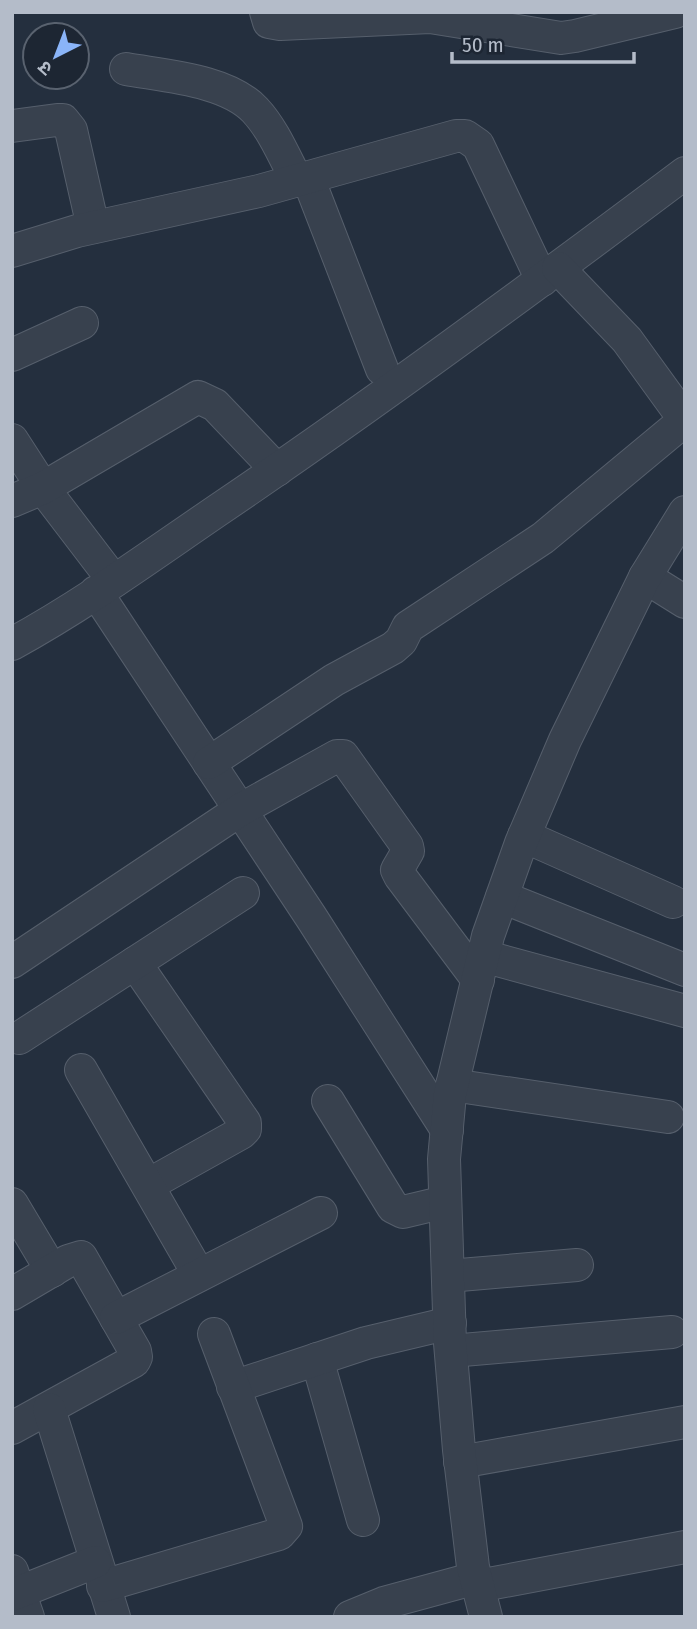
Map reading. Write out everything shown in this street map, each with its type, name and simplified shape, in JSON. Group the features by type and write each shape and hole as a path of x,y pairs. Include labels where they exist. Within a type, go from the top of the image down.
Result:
{"street":[{"path":"266,12 269,22 280,24 430,15 548,37 571,24 675,12"},
{"path":"126,69 205,83 241,99 254,109 303,179 382,369"},
{"path":"12,126 57,120 68,124 93,227"},
{"path":"12,251 55,236 221,201 456,136 465,136 478,145 550,274 627,340 685,421 543,538 408,627 401,641 393,648 324,687 209,763"},
{"path":"12,644 54,621 105,587 416,373 685,173"},
{"path":"12,355 82,324"},
{"path":"12,502 43,488 198,397 215,405 277,470"},
{"path":"12,440 105,587 209,763 447,1130"},
{"path":"486,1617 477,1582 460,1462 450,1337 444,1159 452,1085 481,968 524,836 565,740 645,577 685,512"},
{"path":"645,577 685,602"},
{"path":"12,962 240,810 337,756 343,756 407,846 408,851 397,870 400,876 481,968 685,1011"},
{"path":"524,836 673,902"},
{"path":"19,1038 243,893"},
{"path":"502,897 685,970"},
{"path":"135,963 245,1123 245,1129 241,1133 148,1185"},
{"path":"82,1070 200,1275"},
{"path":"452,1085 668,1117"},
{"path":"328,1101 393,1207 403,1212 445,1202"},
{"path":"12,1205 52,1271"},
{"path":"116,1318 321,1213"},
{"path":"12,1294 77,1256 81,1257 136,1357 134,1362 12,1428"},
{"path":"448,1276 577,1265"},
{"path":"233,1387 366,1343 450,1337 673,1332"},
{"path":"18,1594 283,1531 286,1526 214,1334"},
{"path":"317,1359 363,1520"},
{"path":"49,1409 114,1617"},
{"path":"460,1462 685,1422"},
{"path":"350,1617 384,1603 477,1582 685,1547"}]}
